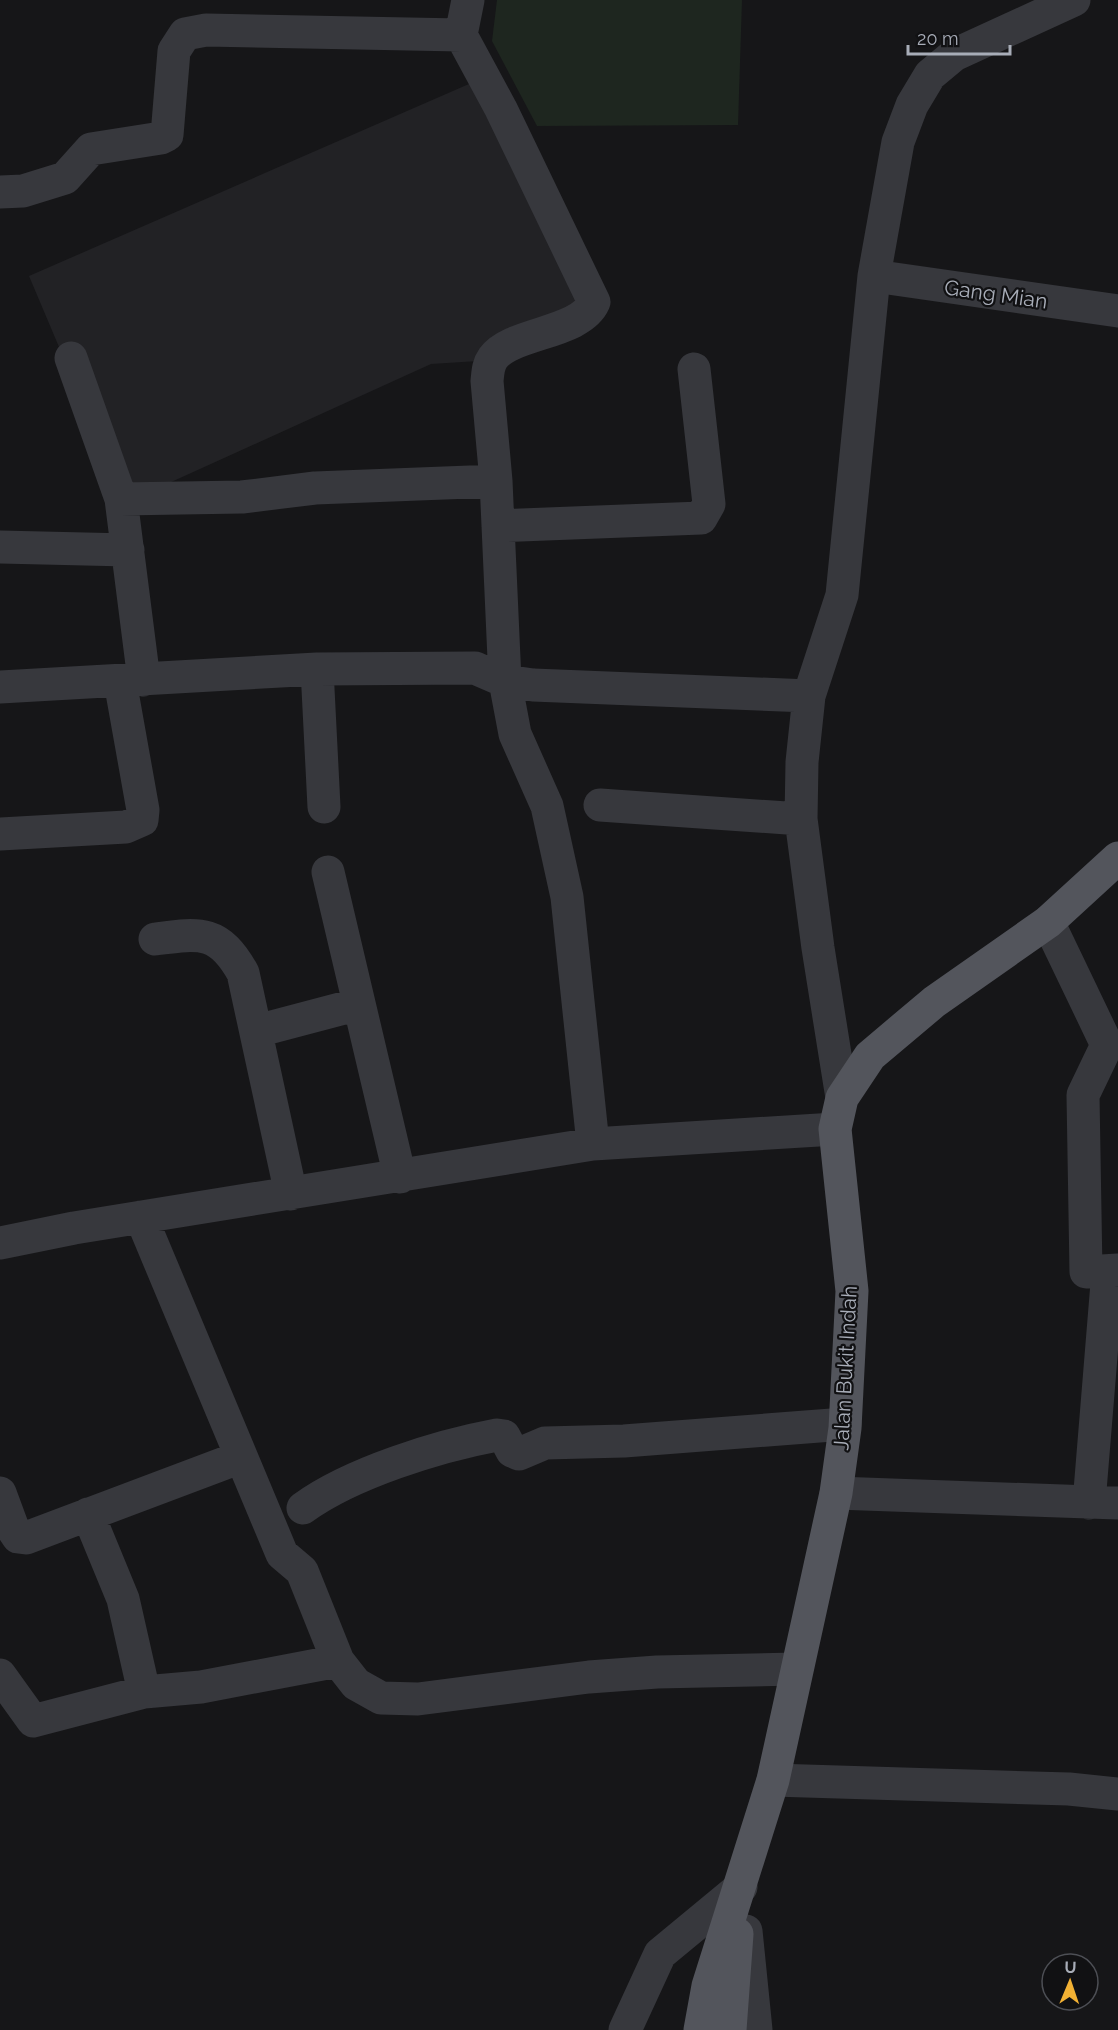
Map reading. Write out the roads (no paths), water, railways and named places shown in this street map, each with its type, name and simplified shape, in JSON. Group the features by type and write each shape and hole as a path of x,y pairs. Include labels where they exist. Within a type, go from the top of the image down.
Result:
{"main road":[{"path":"839,1113 870,1056 934,1002 1048,922 1118,858"},
{"name":"Jalan Bukit Indah","path":"700,2030 708,1986 773,1780 836,1493 845,1424 852,1291 839,1113"},
{"name":"Jalan Bukit Indah","path":"730,2030 741,1887"}],"street":[{"path":"468,0 461,35 501,109 594,302 585,316 500,350 489,365 487,381 496,481 505,681 516,734 547,806 567,897 593,1144"},
{"path":"0,1243 141,1217 400,1177 593,1144 839,1113 801,819 802,762 808,696 842,595 874,276 898,142 912,105 930,75 954,56 1074,0"},
{"path":"0,192 23,191 65,178 91,149 161,138 167,135 174,51 185,34 206,30 461,35"},
{"name":"Gang Mian","path":"874,276 1118,311"},
{"path":"0,834 126,827 142,820 132,680 128,550 121,499 71,358"},
{"path":"498,526 701,518 709,504 694,369"},
{"path":"121,499 242,497 315,488 496,481"},
{"path":"0,546 128,550"},
{"path":"0,687 317,669 475,668 505,681 533,685 808,696"},
{"path":"317,669 324,807"},
{"path":"600,805 801,819"},
{"path":"328,872 400,1177"},
{"path":"836,1493 1104,1503 1113,1270 1086,1272 1083,1095 1107,1045 1048,922"},
{"path":"155,939 193,934 215,940 231,951 243,973 291,1194"},
{"path":"272,1027 358,1004"},
{"path":"141,1217 282,1554 302,1571 338,1661 356,1684 381,1698 418,1699 589,1677 657,1672 796,1669"},
{"path":"303,1508 341,1484 441,1448 497,1435 504,1436 512,1451 519,1454 545,1443 624,1441 845,1424"},
{"path":"0,1493 18,1537 26,1538 241,1457"},
{"path":"88,1514 123,1599 144,1692"},
{"path":"0,1676 33,1721 144,1692 201,1687 338,1661"},
{"path":"773,1780 1069,1789 1118,1794"},
{"path":"625,2030 660,1954 741,1887"},
{"path":"741,1887 756,2030"}]}
